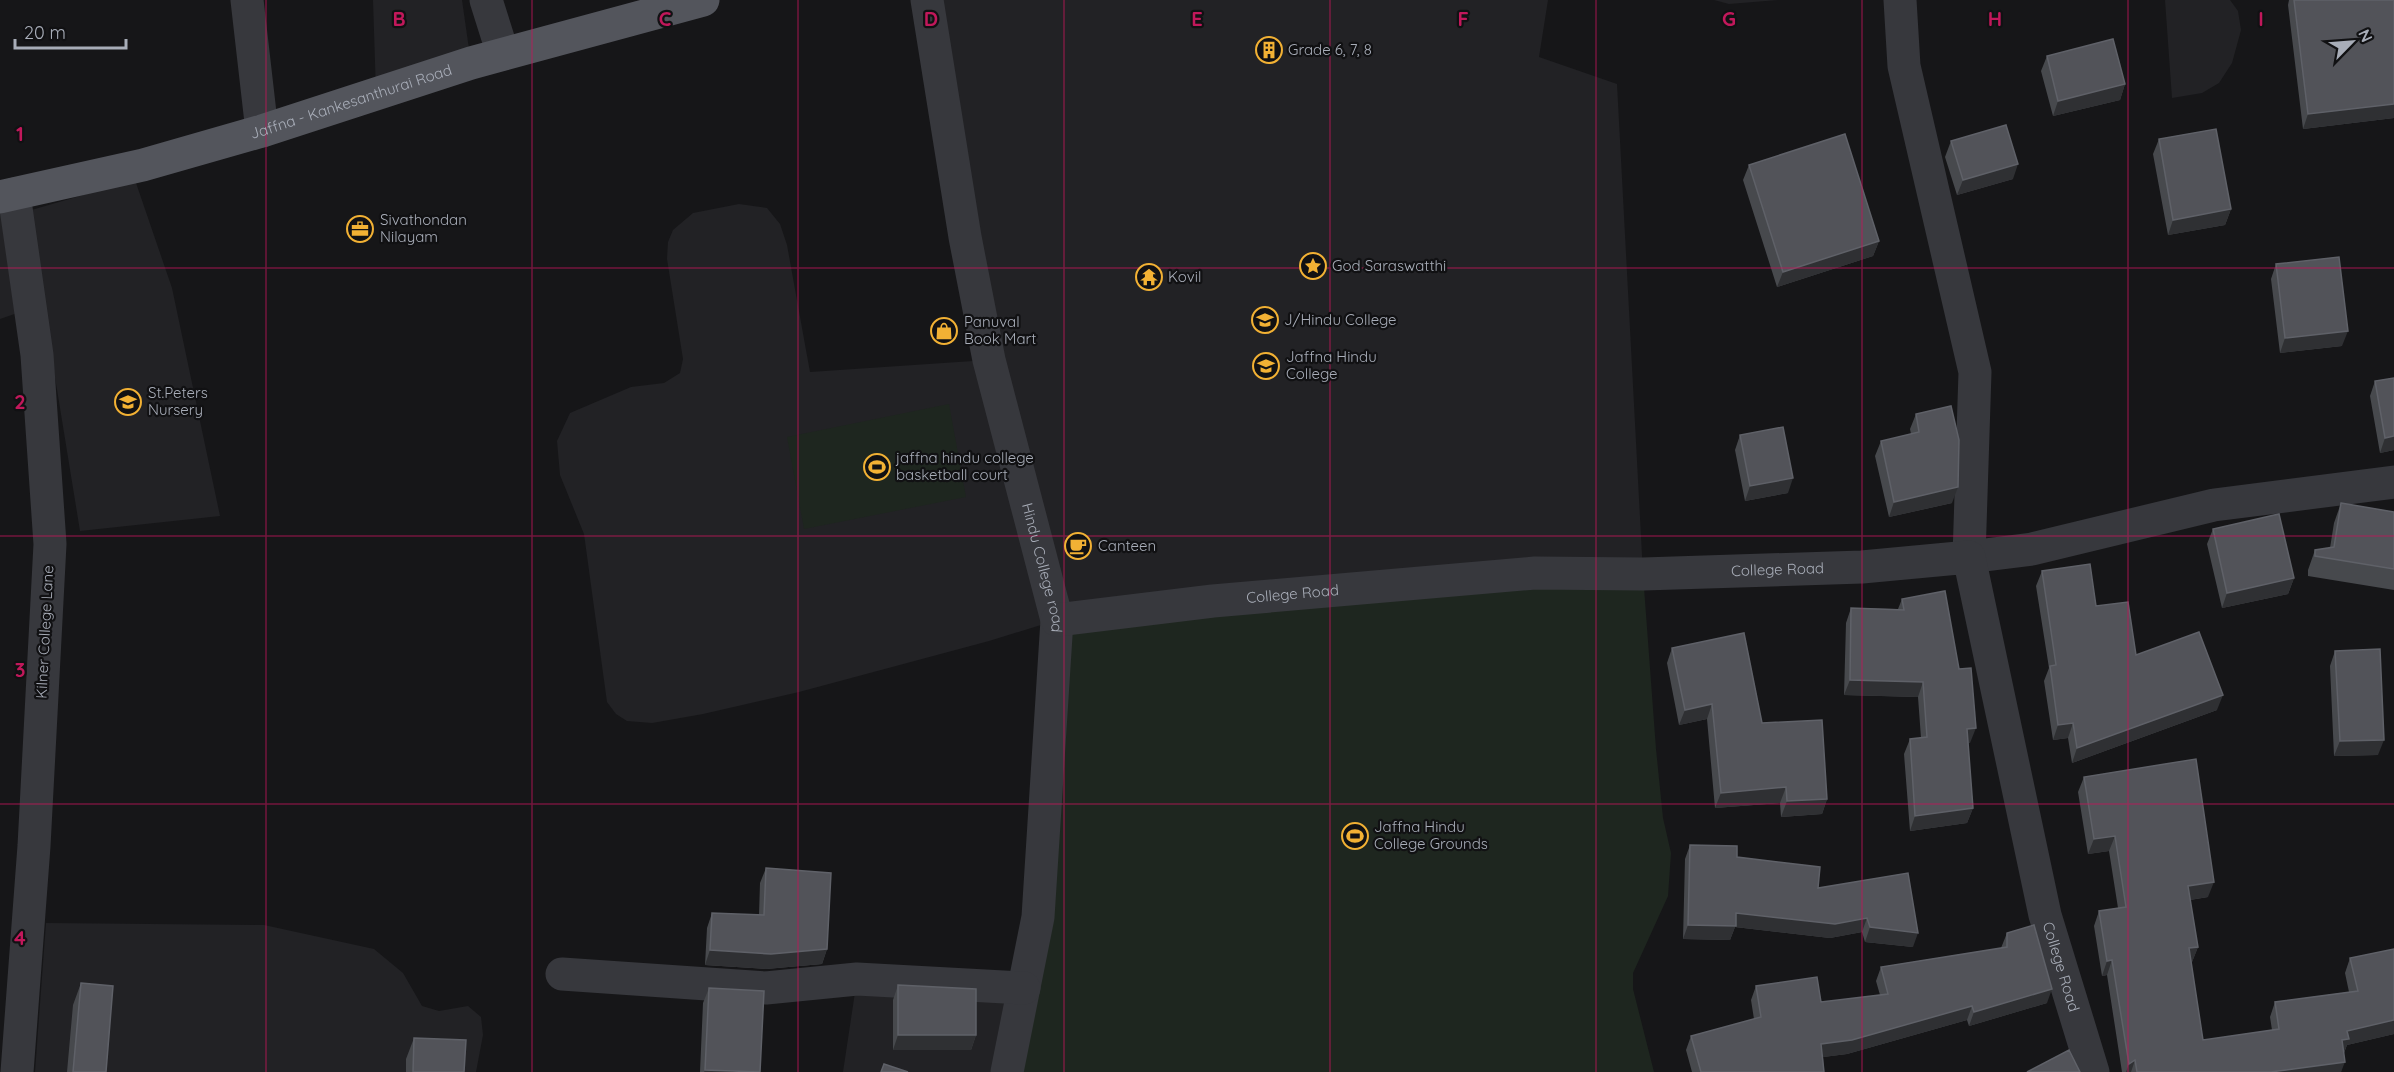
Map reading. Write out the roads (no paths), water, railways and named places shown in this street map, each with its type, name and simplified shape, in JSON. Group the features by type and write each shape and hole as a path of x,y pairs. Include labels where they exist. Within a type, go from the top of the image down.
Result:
{"main road":[{"name":"Jaffna - Kankesanthurai Road","path":"7,195 143,165 503,54 703,0"}],"street":[{"path":"247,0 262,130"},
{"path":"486,0 503,54"},
{"name":"Hindu College road","path":"927,0 965,237 988,360 1057,620 1038,917 1007,1072"},
{"path":"1900,0 1904,66 1975,372 1969,557 2032,549 2214,505 2394,482"},
{"name":"Kilner College Lane","path":"7,195 37,355 50,544 34,846 11,964 17,1072"},
{"name":"College Road","path":"1057,620 1225,600 1534,573 1643,574 1851,567 1969,557 2045,915 2093,1072"},
{"path":"562,974 766,988 857,979 1024,988"}],"place":[{"name":"Grade 6, 7, 8","path":"1269,50"},
{"name":"Sivathondan Nilayam","path":"360,229"},
{"name":"God Saraswatthi","path":"1313,266"},
{"name":"Kovil","path":"1149,277"},
{"name":"J/Hindu College","path":"1265,320"},
{"name":"Panuval Book Mart","path":"944,331"},
{"name":"Jaffna Hindu College","path":"1266,366"},
{"name":"St.Peters Nursery","path":"128,402"},
{"name":"jaffna hindu college basketball court","path":"877,467"},
{"name":"Canteen","path":"1078,546"},
{"name":"Jaffna Hindu College Grounds","path":"1355,836"}]}
